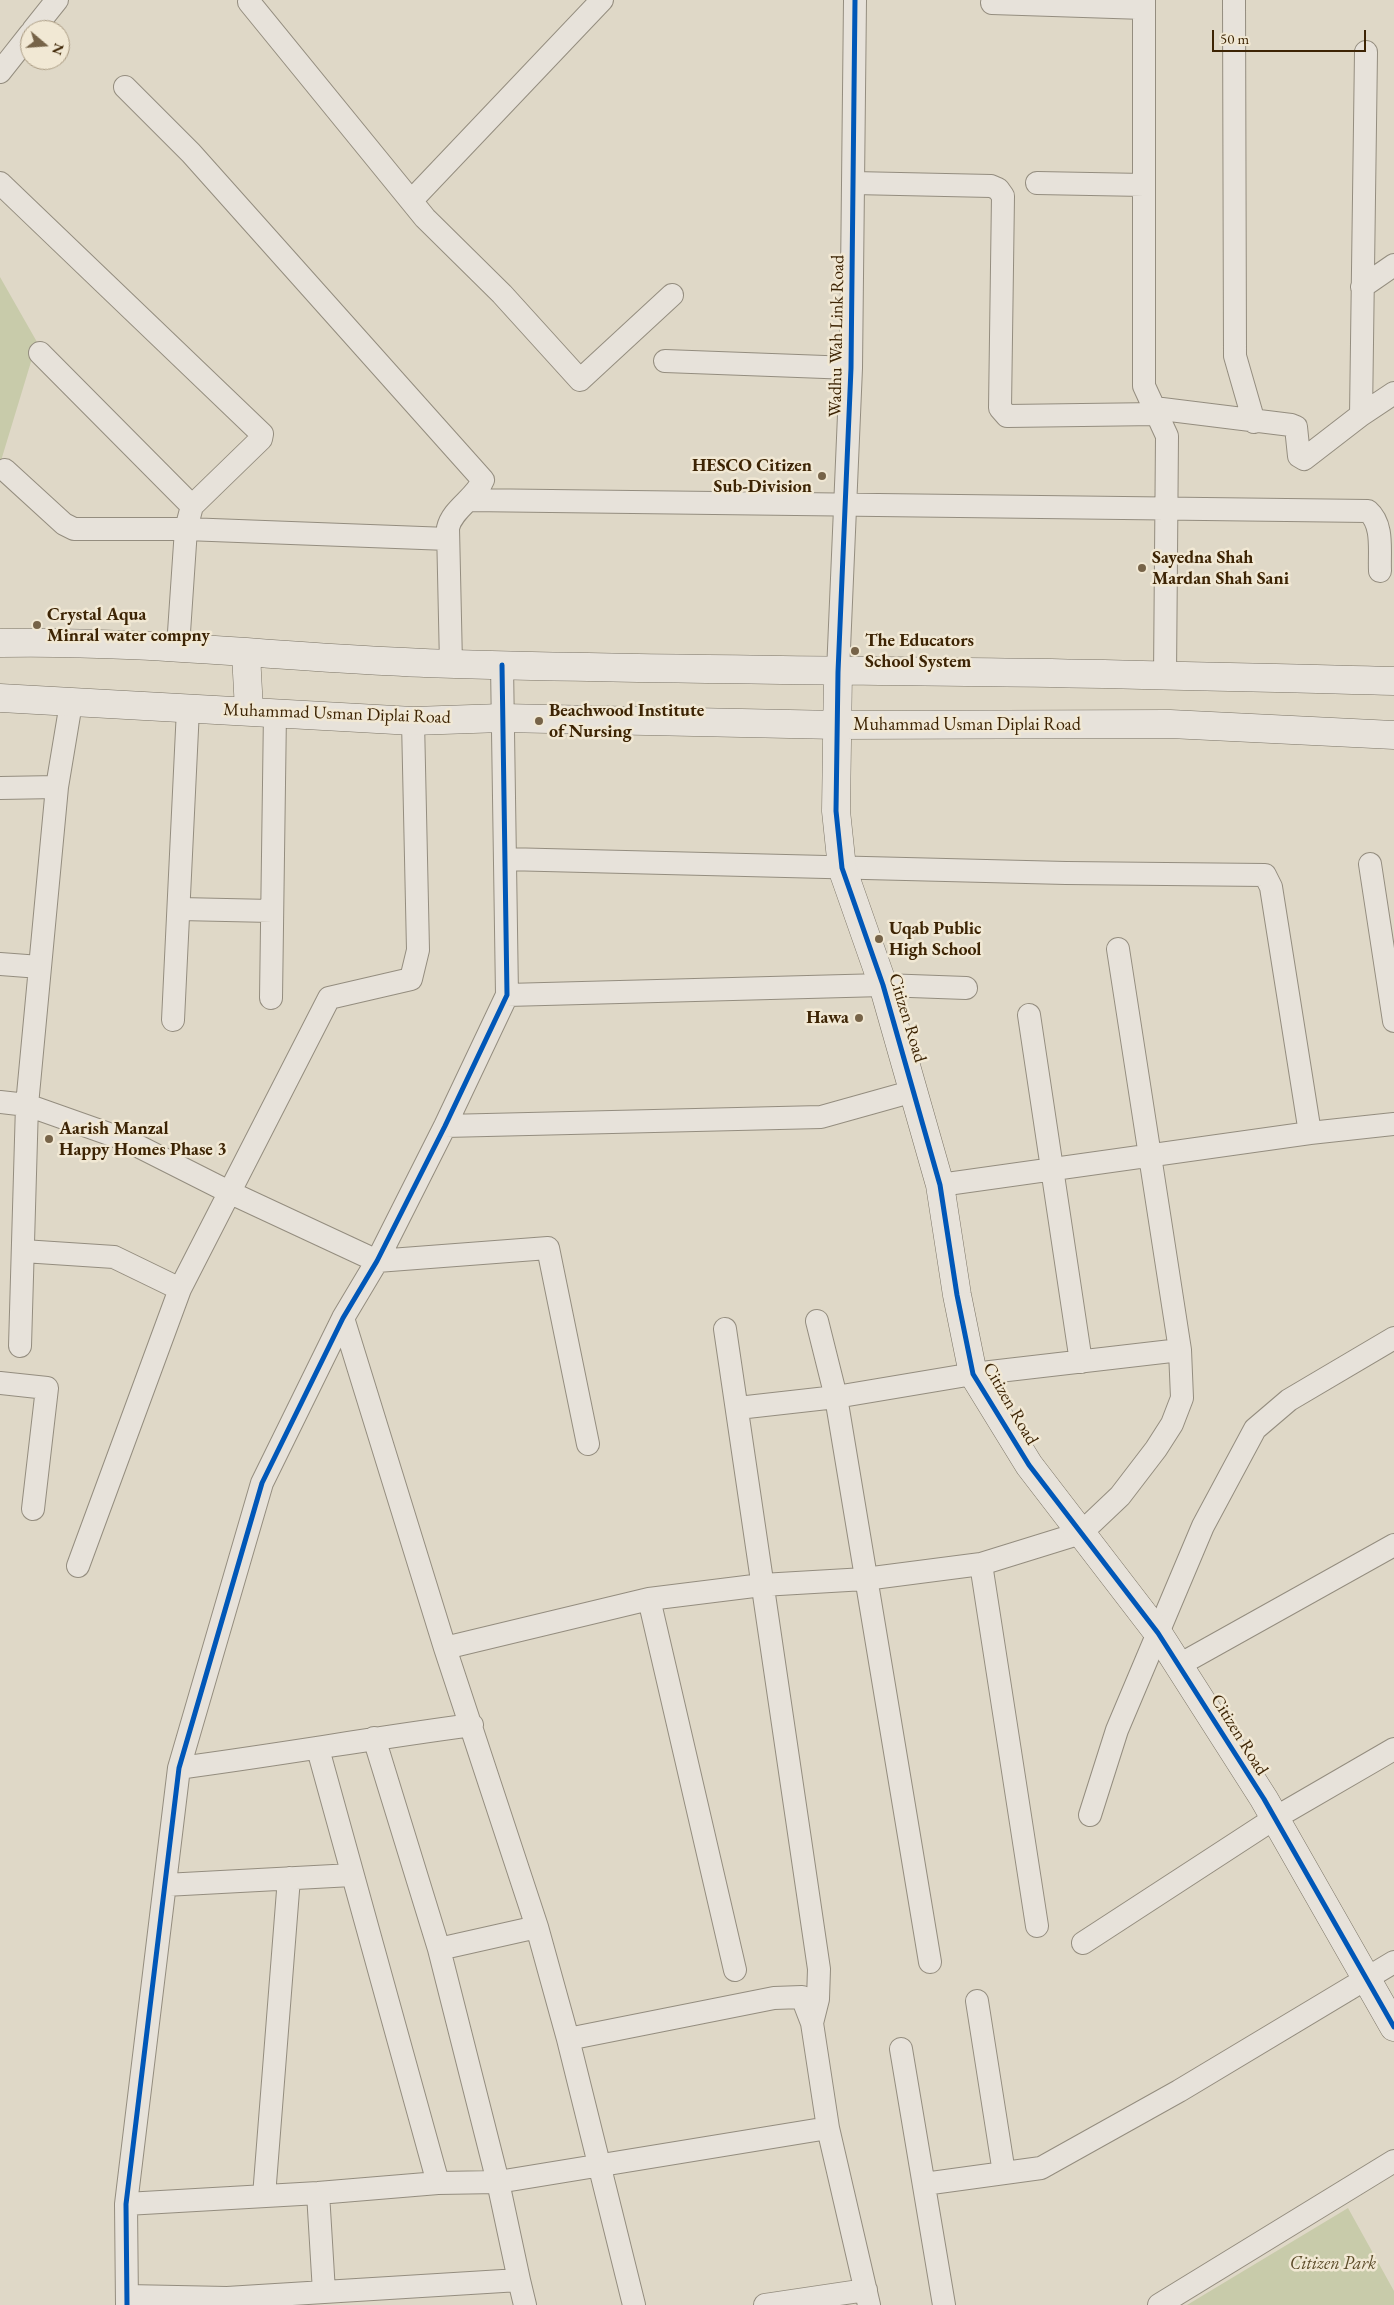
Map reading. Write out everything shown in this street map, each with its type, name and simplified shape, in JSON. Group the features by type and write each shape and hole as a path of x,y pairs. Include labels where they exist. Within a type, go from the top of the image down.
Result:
{"street":[{"path":"41,20 57,0"},
{"path":"412,200 602,0"},
{"name":"Wadhu Wah Link Road","path":"838,672 852,368 855,0"},
{"path":"1234,0 1236,356 1254,422"},
{"path":"249,2 425,218 502,294 580,380 672,296"},
{"path":"992,3 1144,4 1144,386 1167,436 1165,676"},
{"path":"0,72 20,47"},
{"path":"1360,415 1366,52"},
{"path":"126,87 191,153 480,473 484,480 480,488 449,522 451,664"},
{"path":"0,183 262,434 262,439 192,506 186,528 178,647"},
{"path":"854,183 991,186 998,189 1003,196 1000,408 1007,416 1155,411 1291,425 1296,427 1299,456 1304,460 1360,415 1394,393"},
{"path":"1037,184 1144,185"},
{"path":"1362,287 1394,266"},
{"path":"40,353 192,506"},
{"path":"665,362 852,368"},
{"path":"5,470 64,524 74,529 186,528 448,539"},
{"path":"469,500 1368,511 1376,518 1379,534 1380,571"},
{"path":"0,643 70,642 178,647 246,654 451,664 1394,680"},
{"path":"246,654 262,711 272,911 271,998"},
{"path":"502,665 507,995 446,1126 377,1261 343,1318 262,1483 179,1768 126,2204 127,2300 227,2301 324,2292 519,2280"},
{"name":"Citizen Road","path":"838,672 836,811 842,868 883,985 940,1185 957,1296 973,1374 1029,1465 1158,1633 1179,1665 1275,1818 1394,2027"},
{"name":"Muhammad Usman Diplai Road","path":"0,698 188,709 262,711 413,721 502,718 837,725 1170,724 1394,735"},
{"path":"20,1346 27,1105 57,787 71,703"},
{"path":"173,1020 180,909 188,709"},
{"path":"78,1566 180,1289 231,1193 329,998 411,979 418,950 413,721"},
{"path":"0,788 57,787"},
{"path":"505,859 842,868 1265,875 1271,887 1310,1133"},
{"path":"1370,864 1394,1021"},
{"path":"180,909 272,911"},
{"path":"445,1648 649,1599 762,1585 865,1580 981,1564 1081,1532 1120,1496 1156,1449 1172,1424 1182,1398 1180,1350 1118,949"},
{"path":"0,964 40,967"},
{"path":"507,995 883,985 966,988"},
{"path":"1029,1015 1081,1362"},
{"path":"446,1126 821,1117 914,1091"},
{"path":"0,1102 27,1105 126,1140 231,1193 377,1261 548,1248 588,1444"},
{"path":"940,1185 1310,1133 1394,1124"},
{"path":"23,1251 114,1257 180,1289"},
{"path":"343,1318 445,1648 472,1725 537,1927 568,2039 634,2305"},
{"path":"817,1321 836,1397 930,1962"},
{"path":"726,1329 818,1969 818,1999 812,2023"},
{"path":"1090,1815 1117,1730 1203,1526 1255,1429 1289,1400 1394,1338"},
{"path":"738,1408 836,1397 973,1374 1180,1350"},
{"path":"0,1383 47,1388 34,1509"},
{"path":"1179,1665 1394,1546"},
{"path":"981,1564 1037,1926"},
{"path":"649,1599 735,1970"},
{"path":"179,1768 472,1725"},
{"path":"374,1738 440,1949 498,2182 525,2305"},
{"path":"318,1749 438,2183"},
{"path":"1083,1943 1275,1818 1394,1749"},
{"path":"165,1885 352,1875"},
{"path":"264,2196 289,1878"},
{"path":"440,1949 537,1927"},
{"path":"924,2184 1041,2168 1179,2091 1394,1962"},
{"path":"568,2039 774,1998 802,1997 812,2023 828,2128 867,2298 765,2305"},
{"path":"977,2001 1004,2173"},
{"path":"901,2049 944,2305"},
{"path":"126,2204 318,2193 438,2183 498,2182 828,2128"},
{"path":"1159,2305 1394,2161"},
{"path":"318,2193 324,2292"}],"green space":[{"path":"0,277 37,342 0,464"},
{"name":"Citizen Park","path":"1348,2208 1394,2291 1394,2305 1187,2305"}],"cycle path":[{"path":"855,0 851,368 838,672 836,811 842,868 883,985 940,1185 957,1295 973,1374 1029,1465 1158,1633 1264,1799 1394,2027"},
{"path":"127,2305 126,2204 179,1768 262,1483 343,1318 377,1261 445,1126 507,995 502,665"}],"place":[{"name":"HESCO Citizen Sub-Division","path":"822,476"},
{"name":"Sayedna Shah Mardan Shah Sani","path":"1142,568"},
{"name":"Crystal Aqua Minral water compny","path":"37,625"},
{"name":"The Educators School System","path":"855,651"},
{"name":"Beachwood Institute of Nursing","path":"539,721"},
{"name":"Uqab Public High School","path":"879,939"},
{"name":"Hawa","path":"859,1018"},
{"name":"Aarish Manzal Happy Homes Phase 3","path":"49,1139"}]}
